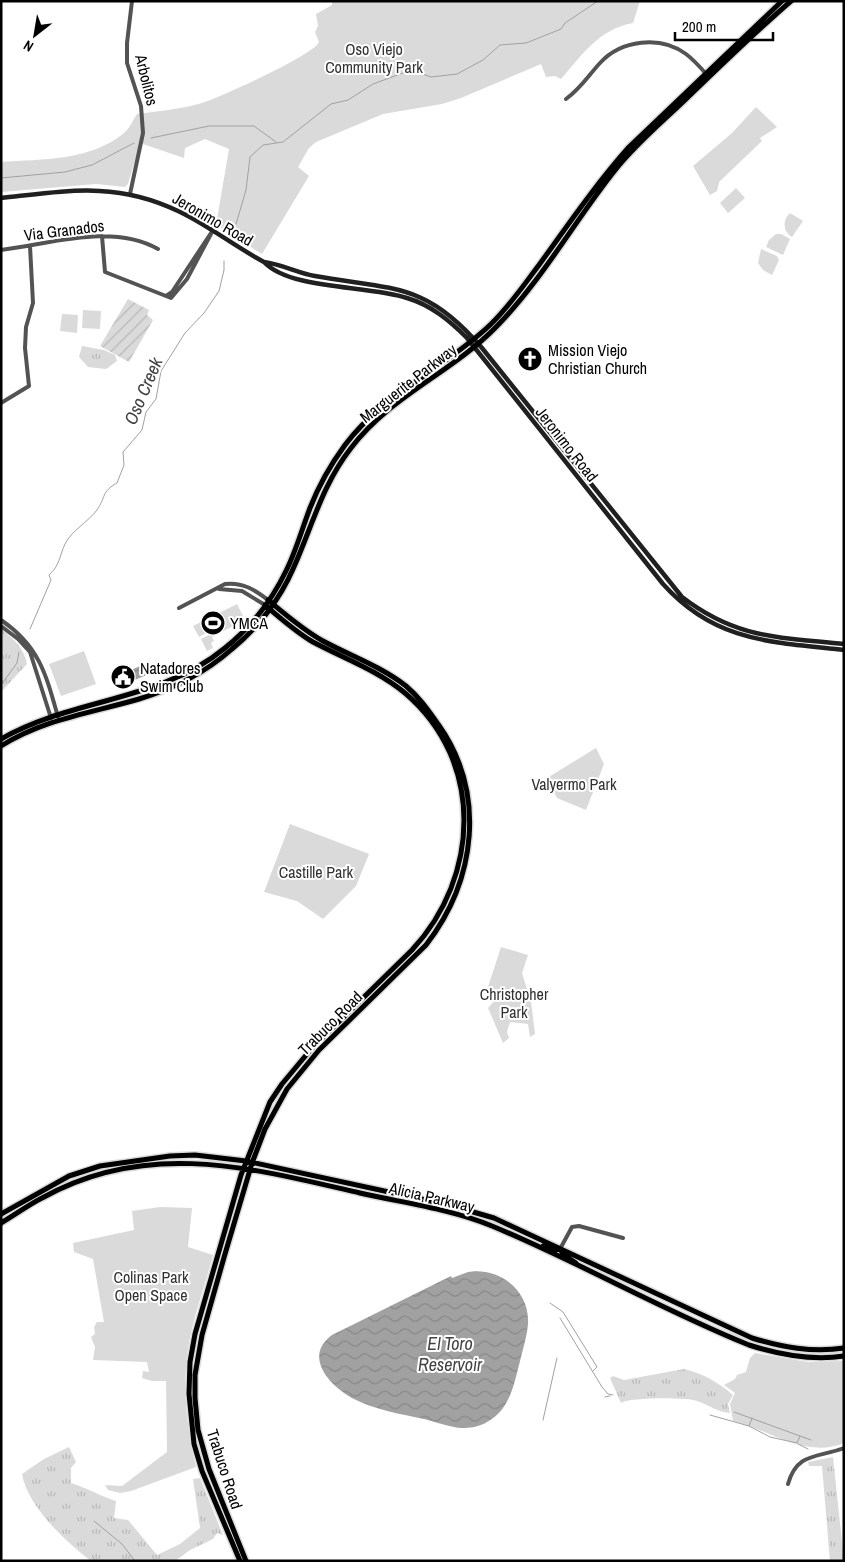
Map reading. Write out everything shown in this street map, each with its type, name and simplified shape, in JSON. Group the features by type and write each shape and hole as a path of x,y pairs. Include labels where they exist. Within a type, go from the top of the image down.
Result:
{"main road":[{"name":"Marguerite Parkway","path":"1,739 58,716 177,679 226,648 269,605 292,572 321,490 340,462 372,423 475,343 509,304 612,165 782,1"},
{"name":"Marguerite Parkway","path":"707,75 791,1"},
{"name":"Jeronimo Road","path":"1,198 86,189 130,194 177,210 264,262 271,270 294,278 389,293 408,298 444,318 475,343 682,597 707,615 742,631 772,637 844,644"},
{"name":"Jeronimo Road","path":"475,343 674,597 706,621 742,637 761,641 844,650"},
{"name":"Trabuco Road","path":"246,1561 209,1469 198,1430 195,1375 202,1335 249,1162 270,1102 282,1084 312,1048 427,934 450,894 462,854 464,830 460,786 450,754 443,740 423,712 399,688 364,666 300,633 269,605"},
{"name":"Marguerite Parkway","path":"1,746 51,719"},
{"name":"Alicia Parkway","path":"1,1214 69,1176 123,1162 195,1155 249,1162 421,1199 494,1218 752,1338 772,1344 811,1350 844,1348"},
{"path":"170,1156 170,1163"},
{"name":"Alicia Parkway","path":"1,1223 43,1197 88,1178 133,1167 170,1163 204,1163 247,1169 468,1218 524,1240 749,1345 797,1356 830,1358 844,1356"},
{"name":"Trabuco Road","path":"240,1561 202,1471 194,1444 189,1394 190,1362 195,1334 247,1169"},
{"path":"419,1207 421,1199"},
{"path":"524,1240 533,1241 554,1250 560,1249 564,1256 580,1267"},
{"path":"749,1345 752,1338"}],"street":[{"name":"Arbolitos","path":"130,194 144,133 141,106 128,71 126,58 132,1"},
{"path":"566,99 578,90 608,55 618,48 641,42 665,44 677,49 707,75"},
{"path":"166,296 172,292 212,232"},
{"path":"102,236 105,272 171,298 174,297 183,285 212,232"},
{"name":"Via Granados","path":"1,250 102,236 126,238 158,249"},
{"path":"1,404 29,386 25,348 26,327 33,303 30,246"},
{"path":"178,282 183,285"},
{"path":"178,608 225,584 242,584 255,590 269,605"},
{"path":"1,620 19,632 34,650 58,716"},
{"path":"1,626 18,639 30,652 51,719"},
{"path":"560,1249 568,1231 572,1227 579,1226 623,1238"},
{"path":"788,1484 796,1467 808,1457 844,1448"}],"green space":[{"name":"Oso Viejo Community Park","path":"332,1 640,1 633,23 610,31 592,44 561,79 555,76 546,77 541,64 461,98 442,104 383,114 316,142 309,148 298,167 309,176 262,254 216,225 229,149 205,139 185,148 184,158 140,143 128,184 125,187 96,184 1,192 1,162 66,157 96,149 124,133 137,114 180,108 205,102 266,75 301,56 319,42 315,32 318,26 316,14 332,5"},
{"path":"756,107 777,127 760,138 762,141 719,182 717,191 710,195 693,166 732,133"},
{"path":"736,188 745,198 728,213 720,203"},
{"path":"790,213 803,221 792,237 785,229 785,222"},
{"path":"776,234 781,234 790,239 783,255 766,247 769,240"},
{"path":"761,249 777,256 779,260 772,275 763,270 758,263"},
{"path":"128,299 149,310 147,315 153,320 129,362 100,346"},
{"path":"83,310 101,311 100,329 82,328"},
{"path":"62,314 78,315 77,333 60,331"},
{"path":"82,346 104,350 115,355 117,361 106,369 88,367 79,357"},
{"path":"237,604 245,620 212,637 214,641 211,643 213,648 207,651 201,639 209,635 211,637 208,632 199,637 193,626"},
{"path":"1,629 18,644 24,653 27,664 1,692"},
{"path":"84,651 96,684 61,696 49,664"},
{"name":"Valyermo Park","path":"596,748 604,764 586,810 557,798 547,778"},
{"name":"Castille Park","path":"290,824 369,854 356,886 323,919 297,901 264,892"},
{"name":"Christopher Park","path":"501,947 528,955 522,973 531,1002 535,1034 530,1037 528,1024 510,1022 507,1032 509,1038 503,1043 488,1008 496,999 488,987"},
{"name":"Colinas Park Open Space","path":"160,1207 192,1208 188,1247 213,1255 193,1325 186,1364 186,1408 196,1467 131,1491 120,1493 108,1490 105,1485 122,1486 167,1452 166,1381 152,1381 142,1378 143,1371 149,1372 147,1362 93,1360 95,1347 91,1337 95,1334 94,1327 97,1322 104,1322 93,1259 74,1252 73,1243 134,1230 132,1211"},
{"path":"755,1353 808,1362 844,1361 844,1443 830,1447 815,1448 788,1441 733,1421 730,1404 735,1393 724,1385 735,1379 737,1375 746,1372 750,1358"},
{"path":"684,1369 710,1379 733,1395 728,1404 730,1413 717,1410 697,1401 682,1399 658,1398 621,1403 610,1378 613,1376 624,1380"},
{"path":"69,1447 76,1462 71,1468 71,1483 116,1501 114,1518 128,1520 157,1555 180,1544 200,1528 193,1479 200,1478 223,1535 217,1533 213,1539 190,1550 175,1561 91,1561 70,1544 40,1511 32,1499 22,1474 44,1459"},
{"path":"833,1457 844,1561 830,1561 822,1466 809,1466 808,1462"}],"water":[{"path":"147,663 151,673 128,683 124,673"},
{"name":"El Toro Reservoir","path":"480,1271 491,1273 510,1283 524,1301 527,1312 527,1333 513,1387 506,1403 495,1417 484,1424 461,1428 388,1411 362,1403 345,1394 323,1371 320,1353 323,1344 332,1335 451,1276 452,1278 468,1272"}],"waterway":[{"name":"Oso Creek","path":"236,224 246,190 250,157 263,145 283,142 331,104 348,100 373,84 411,70 431,77 457,74 483,60 500,45 526,43 561,29 565,23 598,1"},
{"path":"151,138 209,126 254,126 276,142"},
{"path":"1,178 65,172 92,165 134,143"},
{"name":"Oso Creek","path":"30,629 51,580 49,575 57,564 68,539 97,510 106,492 117,483 124,465 123,452 142,430 146,412 156,399 161,371 185,333 204,313 219,291 224,261"},
{"name":"Oso Creek","path":"1,685 17,663 19,652"},
{"path":"550,1303 563,1312 597,1367 593,1371"},
{"path":"560,1318 602,1387 608,1394 613,1395"},
{"path":"543,1420 557,1358"},
{"path":"605,1397 610,1396"},
{"path":"734,1412 811,1440"},
{"path":"710,1415 749,1426 752,1418"},
{"path":"749,1426 770,1437 797,1443 800,1436"},
{"path":"798,1444 808,1449"},
{"path":"94,1521 122,1544 135,1561"}],"place":[{"name":"Mission Viejo Christian Church","path":"530,359"},
{"name":"YMCA","path":"213,623"},
{"name":"Natadores Swim Club","path":"123,677"}]}
